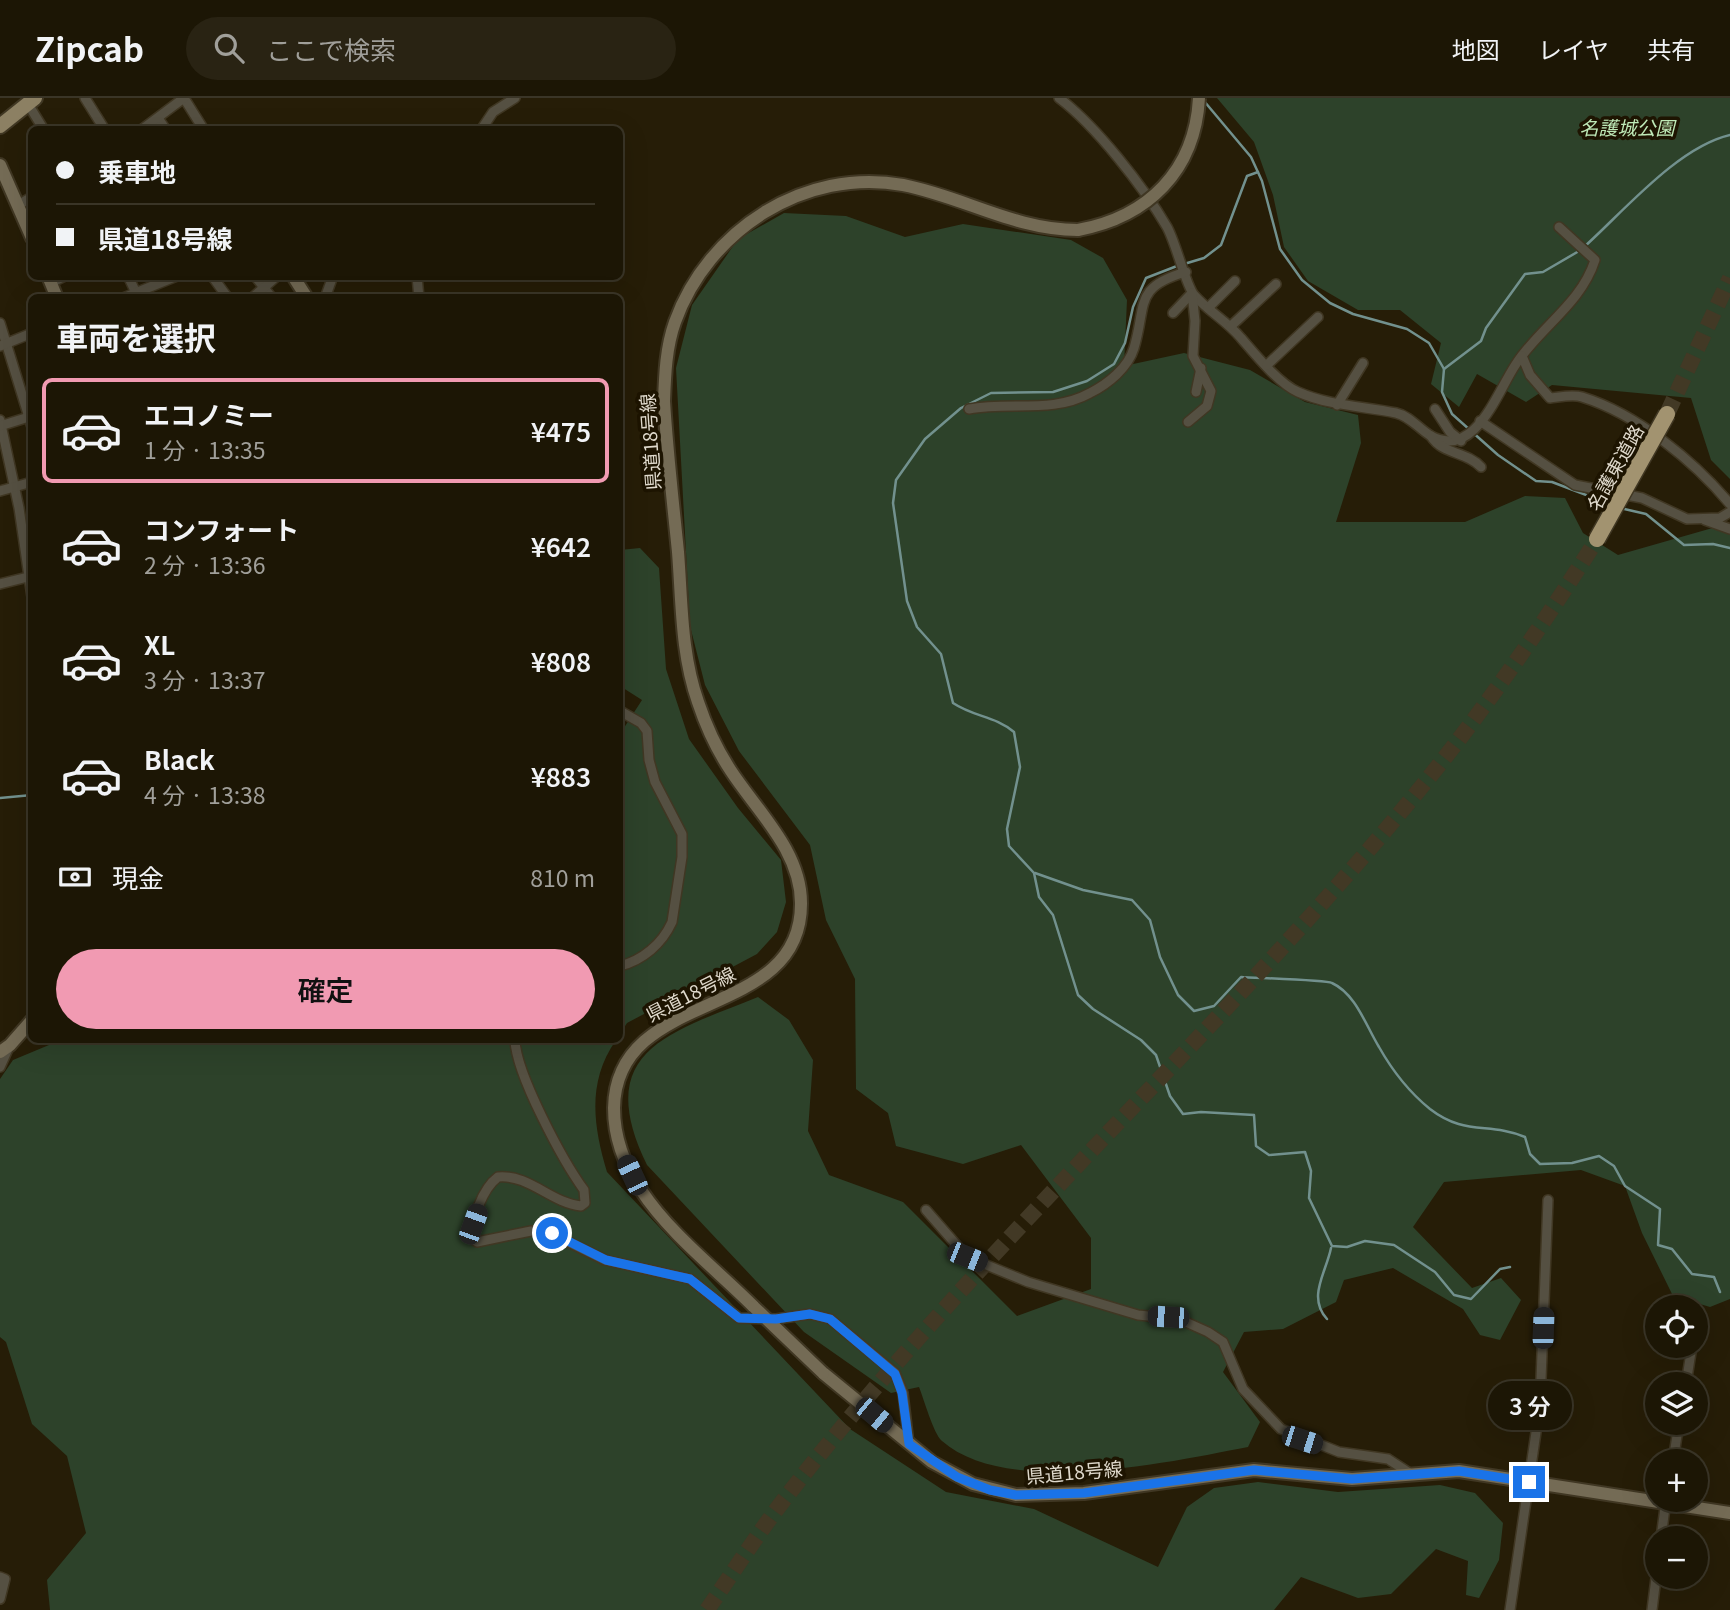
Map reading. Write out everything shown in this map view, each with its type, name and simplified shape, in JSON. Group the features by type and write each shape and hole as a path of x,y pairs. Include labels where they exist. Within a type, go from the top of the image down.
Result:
{"highway":[{"name":"名護東道路","path":"1597,539 1667,414"}],"main road":[{"name":"県道18号線","path":"1199,98 1193,133 1186,152 1158,193 1125,216 1078,230 1028,226 941,196 889,184 844,183 793,198 759,216 731,236 694,282 672,334 665,381 665,412 685,651 703,716 730,769 778,836 793,863 800,887 799,920 786,952 759,980 673,1021 646,1037 634,1050 621,1073 617,1088 615,1124 625,1158 642,1192 754,1307 823,1373 909,1444 957,1477 990,1490 1016,1495 1084,1493 1254,1470 1352,1479 1459,1471 1645,1499"},
{"path":"0,126 32,101"},
{"path":"0,165 28,229"},
{"path":"5,1048 28,1024"},
{"name":"県道18号線","path":"1708,1509 1730,1513"}],"street":[{"path":"85,98 102,126"},
{"path":"147,126 184,98 202,126"},
{"path":"484,126 493,112 515,98"},
{"path":"1059,98 1090,124 1167,227 1186,271 1195,321 1193,356 1211,391 1207,406 1188,422"},
{"path":"32,101 42,126"},
{"path":"158,118 163,126"},
{"path":"18,205 28,199"},
{"path":"1192,293 1231,326 1266,365 1295,391 1337,405 1398,413 1431,436 1454,443 1463,439 1478,424 1522,356 1574,299 1590,274 1595,260 1559,228"},
{"path":"969,409 993,404 1031,408 1088,395 1111,380 1134,350 1141,303 1151,290 1167,278 1186,271"},
{"path":"139,294 169,280"},
{"path":"258,280 268,294"},
{"path":"256,294 272,280"},
{"path":"1208,308 1235,281"},
{"path":"1231,326 1276,284"},
{"path":"1173,313 1192,293"},
{"path":"1266,365 1318,317"},
{"path":"0,323 3,344 28,412"},
{"path":"3,344 28,335"},
{"path":"1522,356 1530,375 1550,398 1580,396 1627,419 1701,470 1730,504"},
{"path":"1337,405 1363,363"},
{"path":"1196,393 1201,368"},
{"path":"1435,409 1450,432 1463,439"},
{"path":"28,420 0,424 15,486 28,559"},
{"path":"1478,424 1575,485 1642,498 1687,519 1720,518 1730,512"},
{"path":"1431,436 1438,448 1475,461 1481,467"},
{"path":"0,491 28,483"},
{"path":"1700,519 1730,529"},
{"path":"0,584 28,577"},
{"path":"623,713 641,723 647,732 652,772 678,824 684,843 676,901 667,932 646,955 623,965"},
{"path":"515,1043 540,1111 584,1190 585,1203 581,1206 568,1204 531,1184 498,1177 473,1224 473,1240 477,1242 546,1231 606,1260 690,1279 739,1318 776,1319 810,1314 830,1319 895,1374 902,1393 909,1444"},
{"path":"0,1066 5,1048"},
{"path":"1510,1610 1541,1405 1548,1200"},
{"path":"926,1210 967,1257 1028,1282 1138,1315 1179,1319 1208,1332 1223,1342 1243,1389 1281,1429 1339,1452 1388,1459 1412,1474"},
{"path":"0,1577 5,1579 0,1599"},
{"path":"1652,1610 1655,1589"}],"green space":[{"name":"名護城公園","path":"1217,98 1730,98 1730,479 1711,460 1691,398 1552,385 1526,402 1477,374 1459,407 1431,384 1441,343 1400,310 1358,310 1308,281 1284,247 1273,195 1254,142"},
{"path":"784,213 846,216 905,237 963,224 1071,240 1103,258 1127,300 1124,366 1184,353 1250,370 1305,402 1358,415 1361,443 1336,522 1465,522 1525,496 1565,498 1583,533 1618,555 1730,523 1730,1299 1710,1307 1708,1295 1673,1295 1642,1233 1625,1186 1581,1170 1444,1182 1413,1227 1472,1288 1501,1278 1521,1300 1500,1340 1480,1335 1463,1309 1393,1268 1344,1280 1336,1302 1283,1329 1244,1332 1223,1372 1260,1422 1248,1447 1134,1467 1090,1471 1047,1472 1006,1468 971,1458 942,1441 932,1424 919,1387 891,1393 804,1332 647,1165 632,1126 628,1095 634,1071 649,1051 669,1036 758,997 789,1020 813,1060 808,1131 829,1175 903,1202 1017,1316 1091,1289 1091,1238 1021,1145 963,1164 896,1146 888,1113 856,1089 855,979 826,920 810,845 739,751 705,685 690,626 676,368 692,305 738,239"},
{"path":"640,548 659,568 666,669 689,739 738,808 781,860 786,902 777,932 757,954 627,1023 623,1029 623,729 642,700 623,688 623,550"},
{"path":"54,1043 614,1043 600,1072 595,1104 598,1137 607,1172 850,1429 946,1492 1034,1509 1158,1567 1187,1507 1214,1488 1258,1482 1338,1492 1440,1485 1475,1493 1503,1523 1499,1560 1479,1598 1466,1595 1468,1561 1436,1549 1391,1594 1358,1598 1301,1577 1274,1610 50,1610 47,1580 86,1533 67,1456 32,1424 6,1342 0,1337 0,1079 13,1060"}],"waterway":[{"path":"1204,101 1251,157 1262,181 1280,249 1302,280 1330,303 1353,314 1407,329 1429,343 1444,369 1442,392 1452,414 1498,455 1536,481 1552,482 1610,504"},
{"path":"1584,247 1672,166 1691,152 1730,135"},
{"path":"1184,264 1204,258 1221,245 1247,176 1258,172"},
{"path":"1444,369 1481,341 1486,328 1525,274 1543,272 1579,251"},
{"path":"1177,266 1146,278 1133,307 1125,343 1114,364 1087,381 1053,392 991,393 961,408 925,439 896,480 893,503 907,601 917,627 941,654 953,703 1014,732 1020,767 1007,829 1009,846 1034,873 1039,897 1053,915 1078,995 1093,1009 1141,1040 1156,1055 1170,1096 1183,1114 1201,1112 1254,1115 1256,1146 1269,1155 1305,1152 1311,1171 1309,1198 1332,1246 1347,1247 1365,1241 1394,1245 1435,1272 1454,1295 1471,1299 1500,1269 1510,1267"},
{"path":"1620,508 1646,514 1684,545 1713,544 1730,548"},
{"path":"0,798 28,795"},
{"path":"1035,873 1083,890 1132,900 1150,920 1160,957 1178,995 1194,1011 1214,1006 1241,977 1332,983 1348,995 1395,1072 1430,1109 1454,1123 1525,1137 1530,1154 1540,1164 1572,1163 1599,1156 1614,1166 1625,1186 1660,1209 1658,1245 1672,1249 1692,1274 1714,1277 1720,1292"},
{"path":"1327,1319 1321,1311 1318,1293 1331,1248"}],"tunnel":[{"path":"1667,414 1730,278"},
{"path":"707,1610 773,1514 858,1407 1018,1228 1346,877 1423,785 1514,665 1597,539"}],"route":[{"path":"552,1233 606,1260 690,1279 730,1314 744,1320 810,1314 830,1319 890,1367 895,1374 902,1393 909,1444 957,1477 990,1490 1016,1495 1084,1493 1254,1470 1352,1479 1459,1471 1529,1482"}]}
